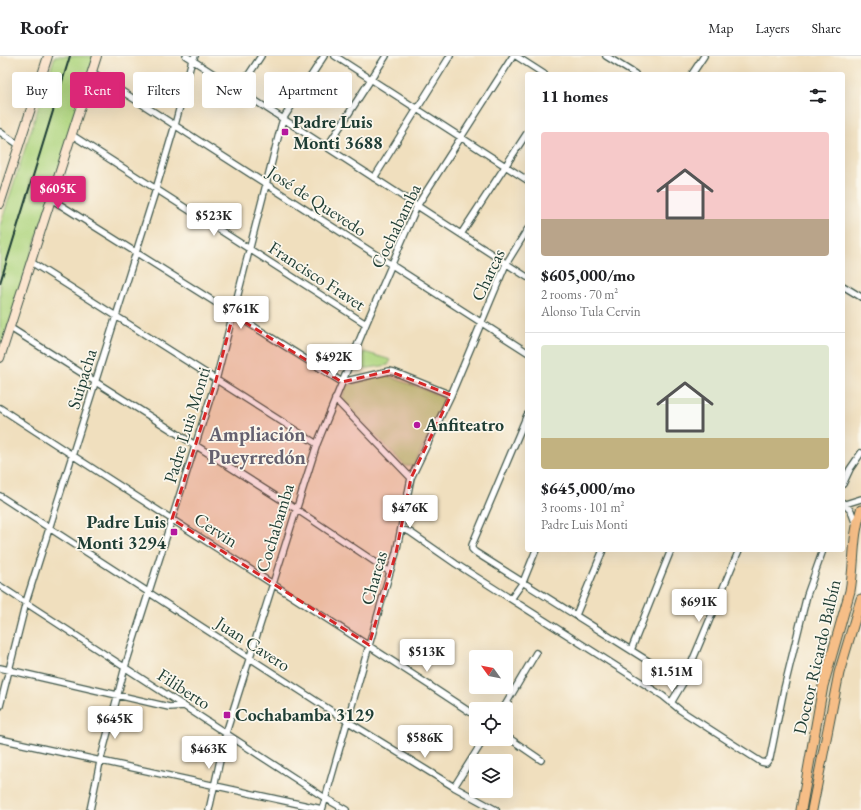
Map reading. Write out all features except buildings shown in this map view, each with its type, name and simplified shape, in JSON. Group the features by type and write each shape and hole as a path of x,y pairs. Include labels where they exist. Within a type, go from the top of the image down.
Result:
{"main road":[{"path":"0,204 48,56"},
{"path":"92,72 97,56"},
{"path":"0,358 81,108"},
{"name":"Doctor Ricardo Balbín","path":"801,810 823,686 851,584 856,529 861,510"},
{"path":"856,529 861,547"},
{"name":"Doctor Ricardo Balbín","path":"812,810 839,673 861,599"}],"street":[{"path":"186,56 193,58 212,72"},
{"path":"250,72 261,56"},
{"name":"Padre Luis Monti","path":"90,810 100,762 117,695 216,380 284,119 324,56"},
{"path":"335,56 525,179"},
{"path":"327,147 386,56"},
{"path":"374,178 450,56"},
{"path":"515,56 541,72"},
{"name":"Cochabamba","path":"209,810 226,733 317,444 335,399 417,206 515,56"},
{"path":"606,56 632,72"},
{"path":"693,72 701,57"},
{"name":"Suipacha","path":"0,706 26,602 156,189 193,58"},
{"name":"José de Quevedo","path":"125,93 391,266 525,351"},
{"path":"256,102 525,277"},
{"path":"0,132 19,145"},
{"name":"Francisco Fravet","path":"72,135 366,324"},
{"path":"461,234 525,136"},
{"path":"51,199 342,382 394,372 451,395"},
{"name":"Charcas","path":"322,810 396,553 411,478 451,395 506,264 525,233"},
{"path":"31,262 317,444"},
{"path":"845,287 861,297"},
{"path":"9,327 296,509 390,572"},
{"path":"335,399 411,478"},
{"name":"Cervin","path":"0,408 369,645 469,711"},
{"path":"525,420 472,545 472,549 683,683"},
{"path":"845,480 850,469 861,453"},
{"name":"Juan Cavero","path":"0,496 48,529 249,659 454,787 496,810"},
{"path":"845,503 861,499"},
{"path":"845,504 851,511 856,529"},
{"path":"402,529 410,532 511,599 663,696 680,710 761,762 766,763 770,758 784,688 807,595 821,552"},
{"path":"511,599 523,582 535,552"},
{"path":"576,615 602,552"},
{"path":"630,650 670,552"},
{"path":"671,703 683,683 738,552"},
{"name":"Filiberto","path":"2,589 26,602 325,798 346,810"},
{"path":"507,702 536,653"},
{"path":"0,668 169,707 184,706"},
{"path":"0,739 322,810"},
{"path":"513,741 541,760"},
{"path":"454,787 480,746"}],"highlighted area":[{"path":"233,315 342,382 389,371 451,395 411,478 396,553 369,645 172,519 216,380"}],"green space":[{"path":"55,56 95,56 90,72 70,72 70,108 78,108 0,352 0,226 38,108 62,108 62,72 50,72"},
{"path":"364,352 391,360 388,365 356,370"},
{"path":"384,375 441,396 444,402 414,466 405,466 342,400 346,386"}],"railway":[{"path":"0,283 70,56"}],"place":[{"name":"Padre Luis Monti 3688","path":"285,132"},
{"name":"Anfiteatro","path":"417,425"},
{"name":"Padre Luis Monti 3294","path":"174,532"},
{"name":"Cochabamba 3129","path":"227,715"}],"district":[{"name":"Ampliación Pueyrredón","path":"257,446"}]}
